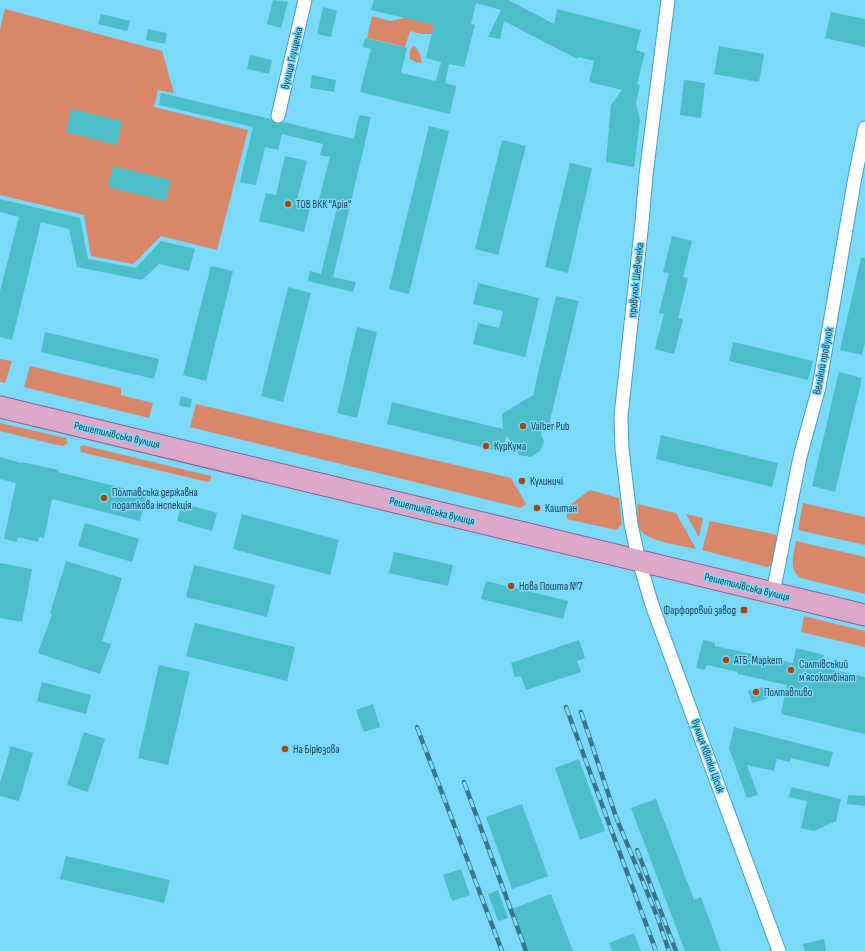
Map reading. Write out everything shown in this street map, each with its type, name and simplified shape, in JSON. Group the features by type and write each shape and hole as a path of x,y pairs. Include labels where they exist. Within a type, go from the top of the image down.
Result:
{"main road":[{"name":"Решетилівська вулиця","path":"0,407 865,615"}],"street":[{"name":"вулиця Глущенка","path":"278,116 305,0"},
{"name":"провулок Шевченка","path":"639,560 631,524 622,449 621,416 647,168 668,0"},
{"name":"Великий провулок","path":"773,593 800,457 819,387 865,128"},
{"name":"вулиця Квітки Цісик","path":"639,560 652,605 779,951"}],"shaded area":[{"path":"5,9 162,51 174,93 158,90 154,107 248,130 217,250 161,236 133,264 91,256 84,215 0,195 0,29"},
{"path":"372,16 390,21 409,17 437,25 435,34 421,34 410,31 405,47 367,38"},
{"path":"414,45 420,54 422,63 410,59 410,50"},
{"path":"0,359 12,361 5,383 0,382"},
{"path":"30,366 121,388 121,395 153,403 149,418 24,387"},
{"path":"196,404 511,478 526,504 521,508 190,427"},
{"path":"0,423 66,438 68,443 63,446 0,431"},
{"path":"82,445 211,476 211,479 208,482 81,452 80,447"},
{"path":"590,490 619,498 622,524 616,530 567,519 566,508"},
{"path":"803,503 865,517 865,545 798,530"},
{"path":"637,504 676,513 696,549 656,540 643,533 638,523"},
{"path":"686,514 703,518 699,537"},
{"path":"710,521 782,536 774,564 767,567 702,550"},
{"path":"796,541 865,557 865,594 801,578 797,575 793,566"},
{"path":"804,616 865,631 865,647 801,632"}],"building":[{"path":"273,0 288,2 281,28 267,24"},
{"path":"374,0 508,0 554,24 557,9 641,30 636,50 645,53 637,84 640,85 636,103 640,121 634,167 606,162 611,105 622,90 589,82 594,61 579,57 577,59 504,21 500,39 488,37 501,10 476,3 471,24 475,25 464,67 449,64 445,83 456,86 450,114 360,92 371,49 363,47 365,38 407,48 401,73 436,81 441,62 426,58 434,25 371,10"},
{"path":"323,7 337,11 331,37 317,34"},
{"path":"831,12 865,19 865,47 825,38"},
{"path":"101,14 130,21 127,31 98,24"},
{"path":"148,29 167,33 165,44 146,40"},
{"path":"719,46 764,54 759,82 714,74"},
{"path":"250,55 272,60 269,74 247,69"},
{"path":"312,75 336,80 334,92 310,88"},
{"path":"684,80 705,83 701,118 680,115"},
{"path":"161,93 271,119 276,124 283,122 354,139 359,115 371,117 333,277 356,282 353,292 308,281 310,271 321,274 338,204 319,199 330,157 320,155 323,144 282,134 278,150 265,147 256,185 240,182 253,127 159,105"},
{"path":"71,109 122,121 117,145 66,132"},
{"path":"429,126 449,131 409,294 389,289"},
{"path":"502,140 526,146 498,255 475,249"},
{"path":"285,156 307,161 297,200 311,204 304,232 259,221 266,193 276,195"},
{"path":"570,163 592,168 568,273 545,267"},
{"path":"113,166 171,180 166,201 108,187"},
{"path":"0,199 80,218 88,259 136,268 161,241 195,249 189,271 159,264 142,280 77,267 69,229 41,222 12,340 0,337 0,291 19,217 0,212"},
{"path":"672,236 692,241 683,277 688,278 678,318 683,319 674,354 655,349 664,314 659,313 669,273 663,272"},
{"path":"861,258 865,258 865,343 862,355 840,350"},
{"path":"211,266 233,271 206,381 183,375"},
{"path":"478,283 539,298 525,357 473,344 478,323 499,328 503,311 473,304"},
{"path":"288,287 311,293 283,402 261,396"},
{"path":"556,296 579,301 549,424 544,423 541,435 544,441 540,451 531,457 519,455 507,435 502,452 387,424 392,402 503,429 502,414 533,395"},
{"path":"357,327 377,332 357,418 337,413"},
{"path":"45,332 159,359 154,379 41,352"},
{"path":"733,342 813,361 808,380 729,361"},
{"path":"839,372 862,378 835,492 812,486"},
{"path":"181,396 192,399 190,408 179,405"},
{"path":"661,435 778,463 772,487 656,459"},
{"path":"0,457 21,463 59,470 58,472 147,494 140,521 52,499 44,538 39,537 38,542 18,537 17,542 4,539 16,483 0,479"},
{"path":"182,503 217,513 212,531 177,521"},
{"path":"242,514 339,540 330,575 233,549"},
{"path":"85,523 139,539 132,562 78,546"},
{"path":"394,552 453,565 448,586 389,573"},
{"path":"66,561 122,578 102,641 111,644 100,674 38,653 52,614 50,613"},
{"path":"0,563 32,569 22,622 0,618"},
{"path":"194,565 275,585 267,617 186,597"},
{"path":"486,581 568,601 563,619 481,599"},
{"path":"195,623 295,647 287,681 186,656"},
{"path":"579,640 585,658 577,661 581,672 526,690 521,676 515,677 511,663"},
{"path":"703,640 715,643 715,646 793,663 796,648 824,655 821,667 865,677 865,734 781,714 787,685 738,674 738,672 707,665 705,670 696,668"},
{"path":"159,665 190,672 168,765 138,758"},
{"path":"42,682 91,695 86,714 37,701"},
{"path":"763,687 767,699 752,703 748,691"},
{"path":"373,704 380,727 364,732 356,710"},
{"path":"734,727 833,752 829,767 791,758 790,762 777,759 774,771 747,765 758,795 747,798 729,748"},
{"path":"84,732 105,739 88,792 67,785"},
{"path":"11,746 33,753 19,801 0,796 0,783"},
{"path":"579,759 605,831 580,840 555,768"},
{"path":"791,787 841,799 836,821 814,831 801,828 807,801 789,797"},
{"path":"848,795 865,796 865,806 847,804"},
{"path":"656,799 694,900 701,897 721,951 685,951 631,808"},
{"path":"522,804 548,876 512,889 486,817"},
{"path":"66,856 170,880 164,903 60,879"},
{"path":"461,869 470,895 452,901 443,875"},
{"path":"498,890 508,918 498,921 488,894"},
{"path":"551,894 573,951 528,951 512,909"},
{"path":"634,933 641,951 612,951 609,943"},
{"path":"824,939 826,951 805,951 803,944"}],"railway":[{"path":"566,707 656,951"},
{"path":"581,712 616,817 657,916 669,951"},
{"path":"417,727 502,951"},
{"path":"464,782 526,951"},
{"path":"637,850 676,951"}],"place":[{"name":"ТОВ ВКК \"Арія\"","path":"288,204"},
{"name":"Valber Pub","path":"523,426"},
{"name":"КурКума","path":"486,446"},
{"name":"Кулиничі","path":"522,481"},
{"name":"Полтавська державна податкова інспекція","path":"104,498"},
{"name":"Каштан","path":"537,508"},
{"name":"Нова Пошта №7","path":"511,586"},
{"name":"Фарфоровий завод","path":"744,610"},
{"name":"АТБ-Маркет","path":"726,660"},
{"name":"Салтівський мʼясокомбінат","path":"791,670"},
{"name":"Полтавпиво","path":"756,692"},
{"name":"На Бірюзова","path":"285,749"}]}
